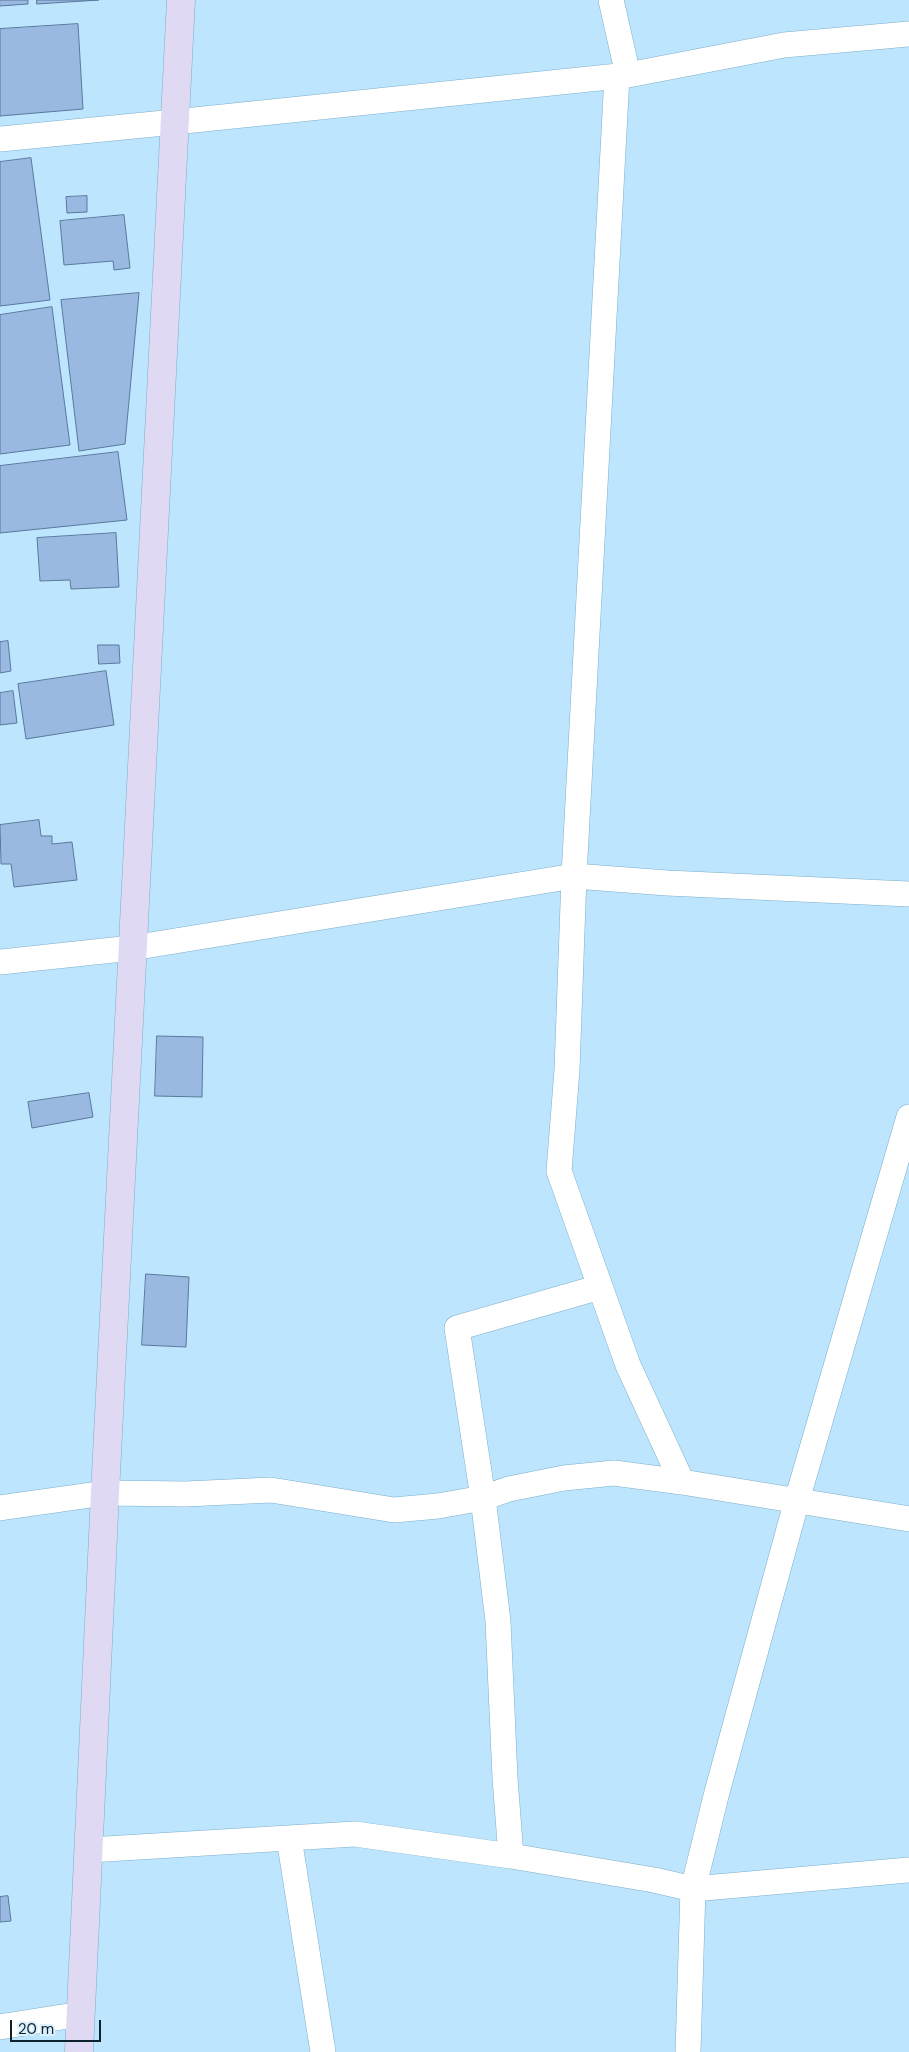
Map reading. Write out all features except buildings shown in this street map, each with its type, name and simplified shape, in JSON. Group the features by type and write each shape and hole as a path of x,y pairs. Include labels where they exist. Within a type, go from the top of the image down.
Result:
{"street":[{"path":"79,2052 132,948 181,0"},
{"path":"613,1 622,75 574,876 567,1070 559,1171 628,1364 682,1482"},
{"path":"0,139 622,75 784,45 909,34"},
{"path":"0,962 132,948 574,876 667,883 909,894"},
{"path":"688,2052 693,1889 796,1500 909,1116"},
{"path":"511,1856 505,1778 498,1621 483,1498 457,1328 600,1287"},
{"path":"0,1508 105,1493 186,1494 271,1490 394,1510 438,1506 483,1498 509,1489 564,1478 614,1473 682,1482 909,1519"},
{"path":"89,1850 356,1834 511,1856 654,1880 693,1889 909,1870"},
{"path":"289,1838 323,2052"},
{"path":"0,2026 81,2014"}]}
